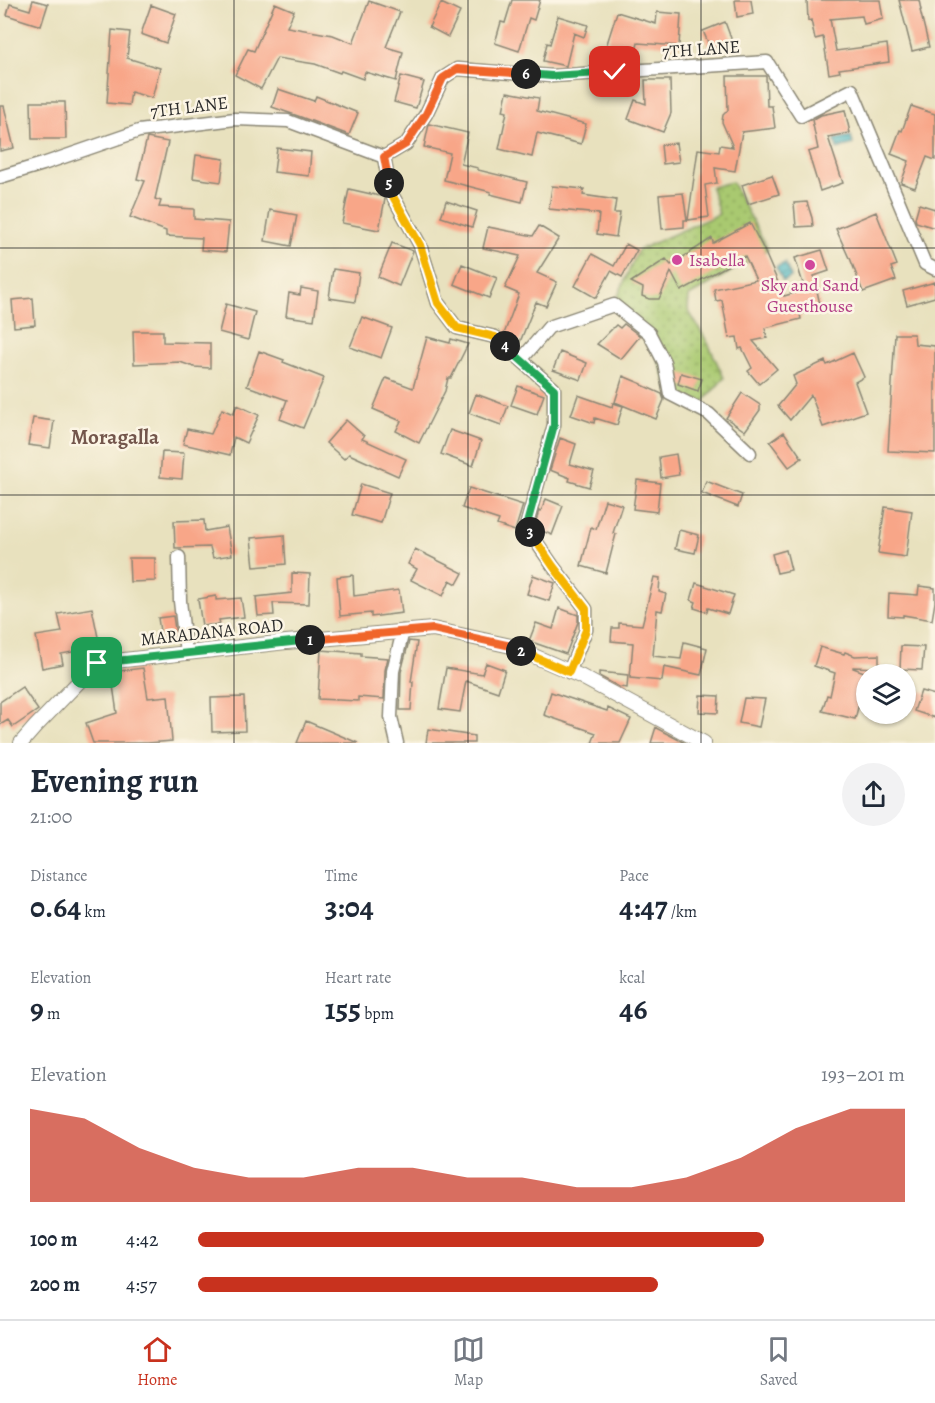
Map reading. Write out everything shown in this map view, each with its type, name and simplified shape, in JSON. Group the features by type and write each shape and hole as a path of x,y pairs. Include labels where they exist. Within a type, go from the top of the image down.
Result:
{"street":[{"name":"7TH LANE","path":"0,177 139,131 235,119 288,121 384,157 406,144 426,114 443,78 457,69 552,76 767,62 801,116 852,90 925,264 935,269"},
{"path":"384,157 390,191 420,245 438,303 457,328 495,337 554,389 554,425 526,527 586,609 586,630 569,672"},
{"path":"521,360 549,327 614,305 649,333 664,362 670,394 709,414 750,453"},
{"path":"179,557 180,601 186,653"},
{"name":"MARADANA ROAD","path":"21,743 97,663 286,642 433,629 511,646 569,672 704,743"},
{"path":"397,743 391,717 392,682 403,631"}],"green space":[{"path":"732,182 768,250 689,296 688,310 708,343 724,378 698,408 670,394 649,333 614,305 638,250 719,214 711,187"}],"water":[{"path":"851,136 853,144 837,149 835,139"},
{"path":"785,263 791,277 783,281 776,267"}],"building":[{"path":"33,0 48,4 41,26 7,15 10,4 30,10"},
{"path":"512,0 540,0 534,20 529,18 519,51 495,43 501,22 505,23"},
{"path":"735,0 751,0 753,14 737,17"},
{"path":"807,0 880,0 883,19 864,24 862,16 830,19 836,51 887,44 889,62 839,69 840,72 829,74 823,37 815,39 811,20 808,21"},
{"path":"899,0 919,0 929,47 912,51"},
{"path":"369,1 400,12 386,47 403,52 396,81 365,72 363,79 315,64 277,58 261,89 235,75 248,49 254,51 275,3 294,11 287,27 333,35 353,43"},
{"path":"441,3 460,12 448,37 429,27"},
{"path":"151,5 176,14 166,43 141,34"},
{"path":"617,12 656,24 657,12 681,14 679,46 638,43 634,59 605,50"},
{"path":"558,16 588,25 584,37 574,33 566,66 543,61 547,43 550,44"},
{"path":"725,22 732,41 711,49 703,31"},
{"path":"112,30 130,32 127,58 160,68 152,98 131,92 129,105 107,103"},
{"path":"401,76 424,82 416,108 394,102"},
{"path":"727,76 766,76 767,106 772,106 775,128 742,132 735,171 715,168 717,183 705,185 709,217 688,220 698,149 719,152 720,145 733,147 722,122 723,115 728,110"},
{"path":"645,80 670,80 671,113 663,132 628,119 635,100 646,104"},
{"path":"278,89 314,101 316,96 358,113 349,135 272,107"},
{"path":"507,92 539,98 537,111 586,124 581,144 537,133 532,157 499,149 507,112 503,111"},
{"path":"31,102 65,102 66,139 32,139"},
{"path":"0,106 4,106 14,148 0,151"},
{"path":"911,106 935,114 935,160 927,157 915,188 901,183 909,161 891,154"},
{"path":"845,110 850,133 828,137 843,183 820,191 808,152 818,149 812,120 821,115"},
{"path":"429,124 468,133 461,164 527,182 522,202 444,180 450,153 424,147"},
{"path":"147,138 168,142 155,199 161,201 159,207 194,209 194,219 229,222 226,252 201,250 202,238 166,236 166,231 130,217 145,181 137,179"},
{"path":"676,143 679,162 663,164 661,145"},
{"path":"277,148 311,152 309,176 274,172"},
{"path":"196,155 224,159 221,182 193,178"},
{"path":"772,175 779,194 748,204 742,185"},
{"path":"552,186 584,189 583,195 616,200 614,213 620,213 616,237 597,234 599,214 549,209"},
{"path":"349,189 384,197 379,230 342,223"},
{"path":"683,193 687,220 684,220 684,227 662,229 659,195"},
{"path":"446,201 477,211 472,227 441,217"},
{"path":"807,202 813,226 796,227 794,203"},
{"path":"919,204 935,209 935,228 916,222"},
{"path":"270,210 297,215 291,246 265,241"},
{"path":"876,212 897,265 891,267 896,280 863,292 836,229"},
{"path":"750,223 784,296 805,290 795,258 822,250 829,271 814,276 821,310 800,314 801,319 765,328 767,338 753,341 777,369 759,384 748,371 752,368 742,348 739,349 737,337 729,338 722,300 716,301 714,289 756,280 745,256 681,291 671,272 659,299 642,296 643,288 631,282 666,259 671,265 712,238 713,243"},
{"path":"539,226 559,238 537,273 557,282 546,306 536,302 520,342 504,334 519,294 505,288 520,256 483,248 488,227 533,236"},
{"path":"392,243 413,251 399,286 378,277"},
{"path":"626,244 637,250 622,277 611,271 596,298 575,286 592,254 614,266"},
{"path":"462,264 497,278 489,298 454,284"},
{"path":"333,269 359,273 355,302 329,298"},
{"path":"935,282 935,297 907,305 903,291"},
{"path":"301,288 318,291 314,320 286,316 289,293 300,295"},
{"path":"33,298 35,325 14,327 12,300"},
{"path":"226,304 255,312 248,340 219,332"},
{"path":"362,317 392,328 381,358 350,347"},
{"path":"624,324 640,336 621,359 597,344 616,325 620,328"},
{"path":"133,331 163,331 163,342 210,343 210,368 194,367 180,362 134,364"},
{"path":"895,334 914,334 915,344 935,346 935,453 888,451"},
{"path":"427,337 450,343 451,339 468,344 451,378 448,378 445,391 419,443 396,431 401,421 373,409 386,378 413,388"},
{"path":"259,351 324,378 303,428 280,419 287,400 247,386"},
{"path":"560,352 587,363 581,380 553,370"},
{"path":"853,353 864,377 855,382 866,412 823,427 811,395 790,420 778,406 796,384 793,376 825,361 827,365"},
{"path":"681,373 702,379 698,391 678,384"},
{"path":"623,376 662,394 664,400 656,419 615,402"},
{"path":"518,386 544,395 537,414 511,405"},
{"path":"742,393 760,405 760,410 745,431 726,418"},
{"path":"476,394 508,406 501,425 469,413"},
{"path":"578,395 612,407 613,403 623,406 617,425 595,418 594,423 571,415"},
{"path":"237,405 259,415 246,443 234,437 230,455 183,444 187,429 211,434 222,409 233,414"},
{"path":"33,418 54,421 50,448 28,445"},
{"path":"346,420 364,436 362,439 406,459 398,476 349,454 344,459 326,443"},
{"path":"450,430 481,441 473,466 441,454"},
{"path":"784,432 802,458 789,467 770,442"},
{"path":"560,438 576,444 570,464 594,471 589,487 569,481 570,478 550,470"},
{"path":"162,452 184,453 182,479 160,477"},
{"path":"676,454 679,475 661,478 659,457"},
{"path":"637,480 660,483 657,512 633,509"},
{"path":"706,481 742,495 738,507 702,493"},
{"path":"361,484 390,493 381,523 352,515"},
{"path":"469,488 523,505 515,531 497,525 499,520 462,508"},
{"path":"546,499 563,506 552,535 537,529 535,525 539,510 541,511"},
{"path":"605,500 622,505 613,533 616,534 606,573 581,566 591,527 596,529"},
{"path":"885,507 912,511 906,557 878,553"},
{"path":"204,520 205,531 227,527 232,555 213,558 210,547 175,548 174,521"},
{"path":"679,530 699,535 695,553 675,549"},
{"path":"284,535 286,564 254,567 251,538"},
{"path":"415,549 463,573 457,584 450,580 443,596 411,580 417,569 408,564"},
{"path":"786,550 791,570 777,573 772,554"},
{"path":"129,558 155,558 155,581 130,582"},
{"path":"292,573 310,574 309,604 273,603 274,615 258,616 256,597 292,593"},
{"path":"353,575 354,596 399,590 402,613 371,617 371,613 340,616 337,577"},
{"path":"533,575 555,583 549,601 527,594"},
{"path":"654,577 660,578 659,592 666,594 662,611 657,610 653,656 681,659 684,642 707,648 701,675 664,667 662,681 630,678 633,643 611,641 612,628 619,628 619,623 642,625"},
{"path":"696,583 734,595 728,614 708,608 707,612 694,608 696,602 691,600"},
{"path":"919,586 935,588 932,620 903,615 903,617 888,616 889,593 918,595"},
{"path":"216,596 216,600 241,598 244,617 219,620 220,624 202,626 198,599"},
{"path":"92,608 100,647 61,654 63,664 42,668 36,636 62,632 58,614"},
{"path":"559,608 578,615 578,622 566,654 529,641 536,623 553,629"},
{"path":"173,616 176,636 161,638 158,618"},
{"path":"409,641 417,642 411,682 413,682 411,710 400,710 401,672"},
{"path":"901,646 924,647 922,670 916,670 916,664 900,664"},
{"path":"820,647 855,656 879,655 879,664 856,664 856,667 853,667 856,669 855,719 822,711 827,695 830,696 835,673 814,666"},
{"path":"321,650 388,658 385,670 384,699 358,697 358,701 318,699"},
{"path":"486,663 505,670 498,692 466,681 460,712 439,709 446,668 482,674"},
{"path":"143,668 148,698 168,696 172,741 93,743 86,723 117,713 111,672"},
{"path":"599,672 628,675 627,688 619,687 599,676"},
{"path":"22,687 38,710 13,727 8,720 0,725 0,702"},
{"path":"921,691 935,695 935,718 916,712"},
{"path":"551,692 607,711 608,708 631,719 620,743 592,743 596,733 544,715"},
{"path":"700,695 719,696 718,713 699,712"},
{"path":"244,697 245,731 212,732 211,698"},
{"path":"744,698 765,699 759,727 739,723"},
{"path":"306,721 358,743 297,743"},
{"path":"656,728 685,743 651,743"},
{"path":"428,729 474,736 474,743 426,743"}],"place":[{"name":"Isabella","path":"677,260"},
{"name":"Sky and Sand Guesthouse","path":"810,265"}],"district":[{"name":"Moragalla","path":"115,437"}],"route":[{"path":"97,663 286,642 433,629 511,646 569,672 586,630 586,609 526,527 554,425 554,389 495,337 457,328 438,303 420,245 390,191 384,157 406,144 426,114 443,78 457,69 552,76 615,72"}]}
